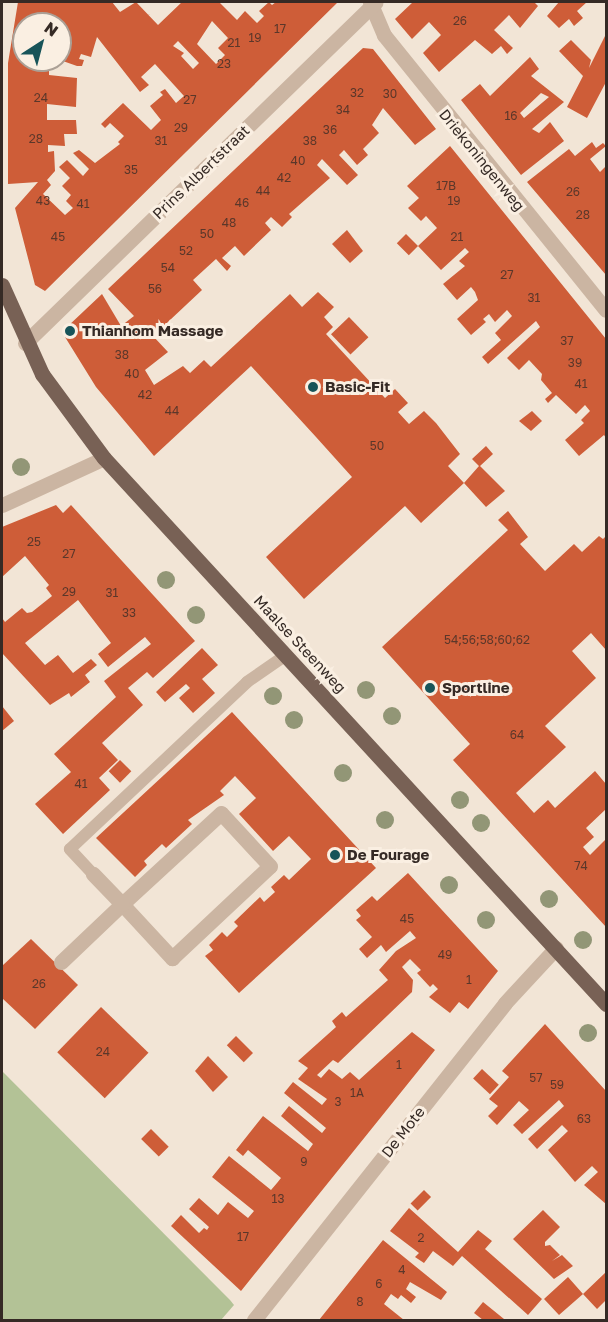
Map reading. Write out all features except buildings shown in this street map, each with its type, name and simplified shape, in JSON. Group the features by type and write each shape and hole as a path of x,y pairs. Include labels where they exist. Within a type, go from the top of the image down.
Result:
{"main road":[{"name":"Maalse Steenweg","path":"2,285 25,343 48,383 104,458 606,1004"}],"street":[{"name":"Driekoningenweg","path":"373,3 384,35 606,310"},
{"name":"Prins Albertstraat","path":"25,343 373,3"},
{"path":"2,505 104,458"},
{"path":"61,962 122,904 220,813 270,866 172,958 122,904 93,874"},
{"name":"De Mote","path":"255,1320 505,1003 556,948"}],"lane":[{"path":"93,874 70,849 247,682 286,655"}],"green space":[{"path":"2,1071 230,1300 234,1305 221,1320 2,1320"}],"place":[{"name":"Thianhom Massage","path":"70,331"},
{"name":"Basic-Fit","path":"313,387"},
{"name":"Sportline","path":"430,688"},
{"name":"De Fourage","path":"335,855"}]}
